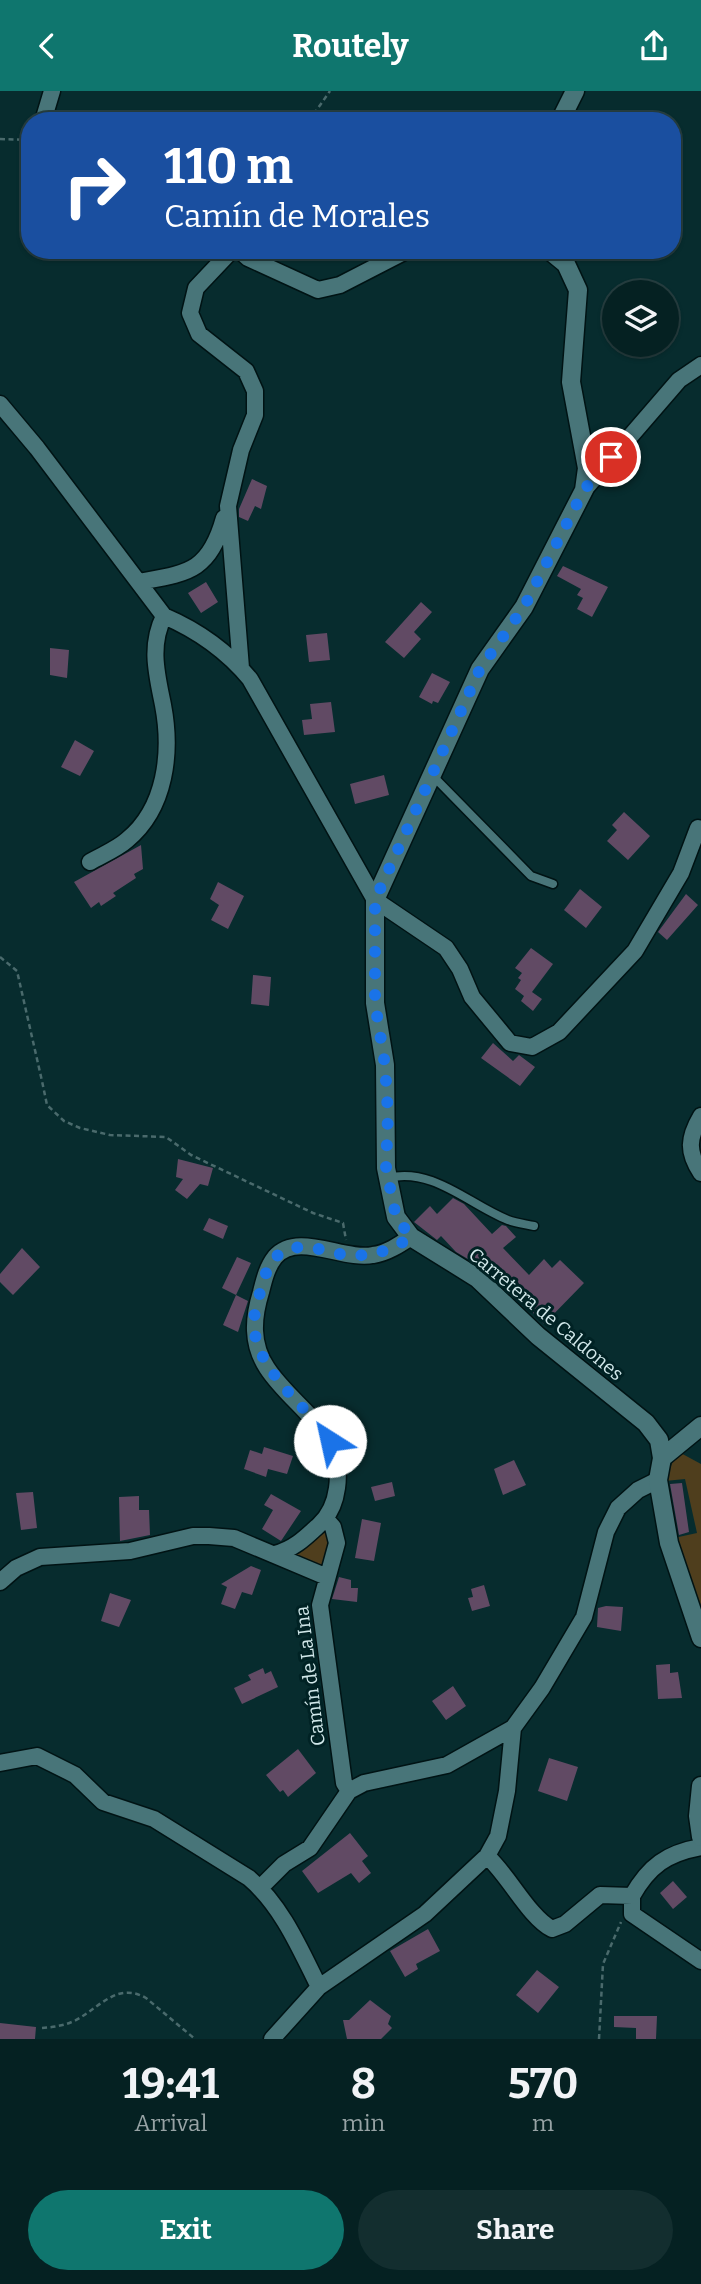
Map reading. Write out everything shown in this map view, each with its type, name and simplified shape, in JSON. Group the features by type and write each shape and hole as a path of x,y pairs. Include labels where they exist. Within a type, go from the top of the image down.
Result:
{"street":[{"path":"45,112 51,91"},
{"path":"564,112 575,91"},
{"path":"139,582 185,573 204,562 220,533 241,450 255,415 256,391 246,371 199,334 190,313 196,288 223,259"},
{"path":"250,259 318,290 340,285 391,259"},
{"name":"Carretera de Caldones","path":"558,259 573,275 578,290 571,382 587,468 584,490 524,607 480,669 375,900 375,1003 385,1065 388,1178 396,1217 411,1237 477,1279 538,1336 646,1423 659,1440 662,1458"},
{"path":"584,490 679,380 701,365"},
{"path":"0,404 164,616 195,629 232,657 375,900 438,940 460,968 472,997 510,1043 532,1047 559,1032 635,951 681,873 698,828"},
{"path":"228,506 241,669"},
{"path":"90,862 127,841 143,823 164,776 166,735 155,660 158,627 164,616"},
{"path":"701,1116 693,1130 690,1152 701,1173"},
{"path":"275,1554 298,1544 326,1518 336,1495 339,1473 337,1458 316,1419 267,1367 254,1336 255,1313 268,1267 277,1255 287,1249 306,1247 344,1255 371,1256 394,1248 411,1237"},
{"path":"701,1426 685,1436 662,1458 658,1480 669,1543 701,1638"},
{"path":"260,1888 284,1864 310,1848 349,1791 364,1783 447,1765 513,1728 542,1688 584,1617 606,1532 618,1508 638,1490 658,1480"},
{"name":"Camín de La Ina","path":"326,1518 333,1527 337,1543 333,1566 327,1577 320,1605 344,1783 349,1791"},
{"path":"0,1583 16,1568 40,1557 130,1552 194,1536 234,1538 327,1577"},
{"path":"272,2039 319,1987 425,1914 488,1856 498,1836 507,1791 513,1728"},
{"path":"0,1763 37,1756 75,1775 103,1801 154,1819 260,1888 288,1928 319,1987"},
{"path":"701,1786 698,1816 701,1837"},
{"path":"701,1847 676,1851 659,1860 632,1896 632,1914 701,1961"},
{"path":"488,1856 505,1873 542,1924 552,1929 565,1924 600,1895 632,1896"}],"lane":[{"path":"430,774 531,876 553,884"},
{"path":"388,1178 405,1173 445,1185 509,1220 534,1226"}],"path":[{"path":"315,112 330,91"},
{"path":"0,139 21,140"},
{"path":"0,957 17,971 42,1081 43,1098 51,1110 64,1121 94,1132 166,1137 191,1155 313,1213 337,1219 343,1223 346,1231 344,1255"},
{"path":"599,2039 603,1964 632,1896"},
{"path":"42,2028 71,2022 111,1995 123,1991 146,1998 195,2039"}],"shaded area":[{"path":"677,1451 701,1464 701,1619 674,1538 697,1533 685,1479 665,1481"},
{"path":"327,1525 332,1545 324,1572 293,1557"}],"building":[{"path":"252,479 267,486 261,509 255,506 248,521 239,517 239,509"},
{"path":"563,566 608,587 592,617 577,609 583,598 577,595 581,589 557,576"},
{"path":"206,582 218,602 201,613 188,593"},
{"path":"421,602 432,612 414,632 421,639 404,658 385,642"},
{"path":"327,633 330,660 309,662 306,635"},
{"path":"50,648 69,650 67,678 50,675"},
{"path":"432,673 450,682 438,703 433,701 432,704 419,697"},
{"path":"331,702 335,732 304,735 302,720 312,719 310,704"},
{"path":"75,740 94,751 80,776 61,767"},
{"path":"384,775 389,795 355,804 350,784"},
{"path":"624,812 650,836 628,860 607,841 617,830 612,825"},
{"path":"141,845 143,869 134,874 136,878 113,893 116,896 101,906 99,902 91,908 74,882"},
{"path":"218,882 244,896 228,929 211,920 219,905 210,899"},
{"path":"580,889 602,907 586,928 564,910"},
{"path":"686,894 698,905 667,940 658,932"},
{"path":"531,948 553,964 532,992 542,999 533,1011 521,1001 524,996 515,989 522,973 515,968"},
{"path":"253,975 271,977 269,1006 251,1004"},
{"path":"493,1043 513,1061 519,1055 535,1067 520,1086 481,1058"},
{"path":"178,1159 213,1168 208,1186 200,1184 187,1199 175,1190 183,1179 176,1177"},
{"path":"453,1198 464,1204 492,1234 502,1225 506,1226 516,1237 503,1248 529,1275 544,1259 552,1268 560,1260 584,1283 544,1324 482,1261 478,1265 456,1252 441,1236 437,1240 414,1222 430,1206 437,1214"},
{"path":"209,1218 228,1226 223,1239 203,1230"},
{"path":"22,1248 40,1267 13,1295 0,1282 0,1274"},
{"path":"237,1257 251,1263 236,1295 222,1288"},
{"path":"236,1295 248,1301 238,1332 223,1325"},
{"path":"264,1447 293,1456 287,1474 268,1469 266,1477 244,1469 250,1450 262,1454"},
{"path":"514,1460 526,1485 503,1495 494,1469"},
{"path":"392,1482 395,1496 375,1501 371,1487"},
{"path":"682,1483 689,1532 679,1535 670,1484"},
{"path":"33,1492 37,1528 21,1530 16,1493"},
{"path":"271,1494 301,1511 281,1541 262,1529 273,1510 264,1505"},
{"path":"139,1496 139,1510 149,1510 150,1535 120,1541 119,1497"},
{"path":"362,1519 381,1523 374,1561 355,1558"},
{"path":"251,1566 261,1570 252,1595 242,1592 235,1609 221,1604 227,1587 221,1584"},
{"path":"339,1577 351,1580 351,1588 358,1588 357,1602 332,1599"},
{"path":"484,1585 490,1606 472,1611 468,1598 473,1597 471,1589"},
{"path":"110,1593 131,1600 119,1627 101,1621"},
{"path":"623,1607 621,1631 597,1627 598,1608"},
{"path":"670,1664 670,1673 678,1672 682,1698 658,1699 656,1665"},
{"path":"263,1668 265,1674 271,1671 278,1687 242,1704 234,1688 251,1680 248,1675"},
{"path":"453,1686 466,1706 446,1720 432,1701"},
{"path":"298,1749 316,1773 288,1797 283,1790 280,1792 266,1775"},
{"path":"549,1758 578,1767 567,1801 538,1791"},
{"path":"350,1833 368,1856 362,1861 371,1873 359,1883 351,1873 318,1893 302,1871"},
{"path":"673,1881 687,1897 673,1909 660,1893"},
{"path":"428,1929 440,1951 416,1964 418,1969 405,1977 390,1951"},
{"path":"537,1970 559,1987 538,2013 516,1995"},
{"path":"370,2000 391,2016 388,2024 392,2028 381,2039 347,2039 343,2020 349,2020"},
{"path":"614,2016 657,2016 656,2039 636,2039 636,2028 614,2027"},
{"path":"0,2023 36,2027 35,2039 0,2039"}],"route":[{"path":"330,1441 316,1419 267,1367 254,1336 255,1313 268,1267 277,1255 287,1249 306,1247 344,1255 371,1256 394,1248 411,1237 396,1217 386,1168 388,1114 385,1065 375,1003 375,900 480,669 524,607 584,490 611,457"}]}
